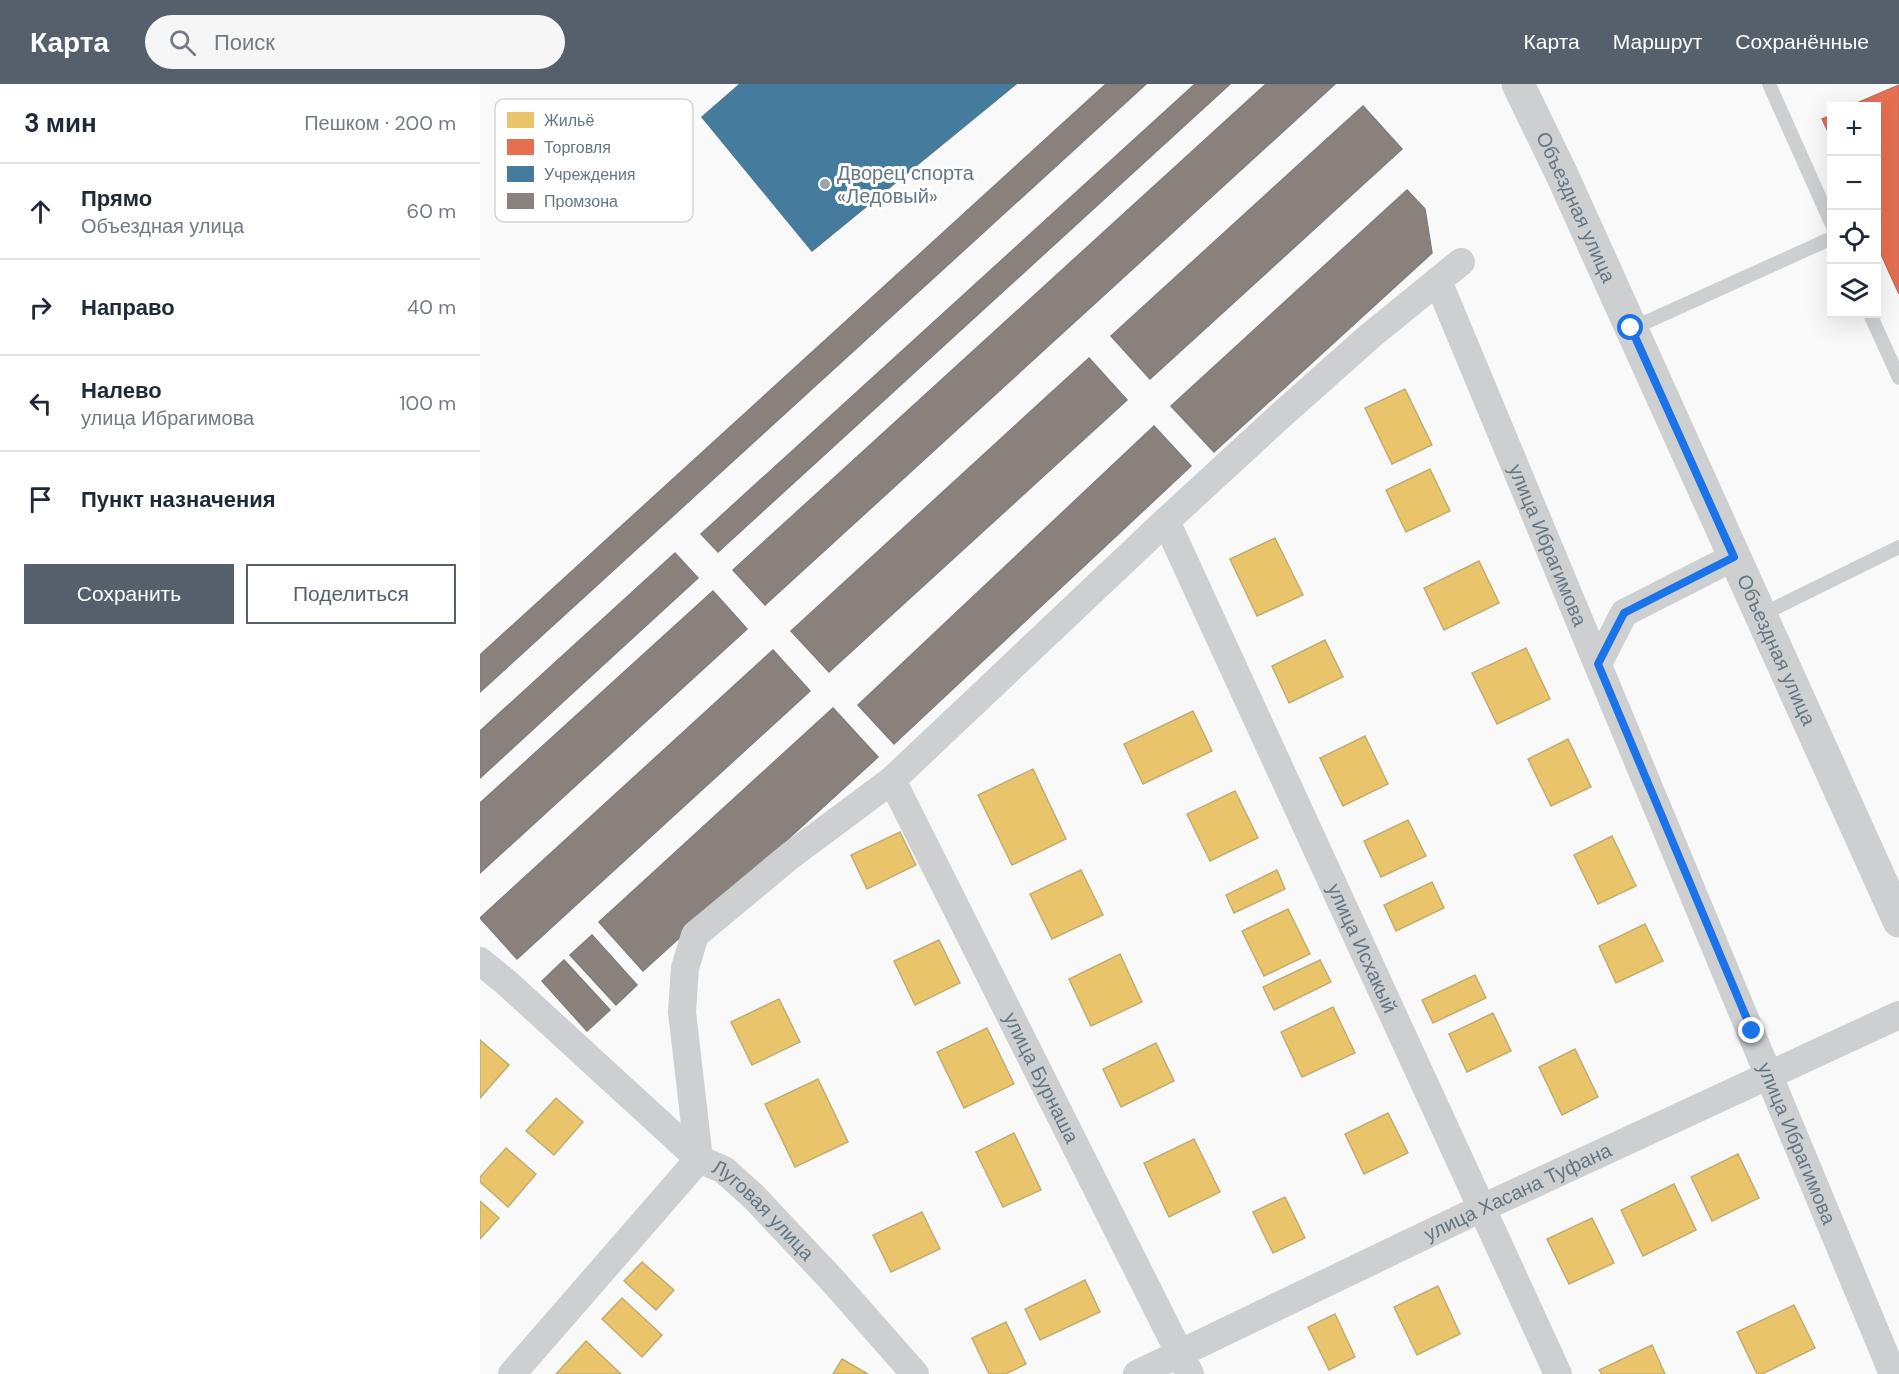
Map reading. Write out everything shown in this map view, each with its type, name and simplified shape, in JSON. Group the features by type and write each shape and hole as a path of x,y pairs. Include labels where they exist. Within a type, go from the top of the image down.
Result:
{"street":[{"name":"Объездная улица","path":"1518,84 1899,921"},
{"path":"699,1159 682,1012 685,968 695,935 790,856 892,780 1166,521 1370,336 1461,262"},
{"name":"улица Ибрагимова","path":"1438,281 1893,1374"},
{"name":"улица Исхакый","path":"1166,521 1558,1374"},
{"path":"1598,664 1624,613 1734,557"},
{"name":"улица Бурнаша","path":"892,780 1185,1364"},
{"path":"480,961 699,1159"},
{"name":"улица Хасана Туфана","path":"1137,1374 1185,1364 1482,1208 1899,1016"},
{"name":"Луговая улица","path":"512,1374 699,1159 724,1170 754,1197 834,1282 915,1374"}],"lane":[{"path":"1769,84 1827,214"},
{"path":"1631,328 1827,240"},
{"path":"1872,318 1899,378"},
{"path":"1761,615 1899,546"}],"building: Жильё":[{"path":"1405,389 1432,445 1392,464 1365,408"},
{"path":"1430,469 1450,511 1406,532 1386,490"},
{"path":"1275,538 1303,595 1257,616 1230,559"},
{"path":"1479,561 1499,603 1444,630 1424,588"},
{"path":"1325,640 1343,677 1289,703 1272,666"},
{"path":"1526,648 1550,699 1497,724 1472,673"},
{"path":"1193,711 1212,751 1143,784 1124,744"},
{"path":"1365,736 1388,784 1343,806 1320,758"},
{"path":"1568,739 1591,787 1551,806 1528,759"},
{"path":"1033,769 1066,839 1012,865 978,795"},
{"path":"1235,791 1258,838 1210,861 1187,814"},
{"path":"1408,820 1426,856 1381,877 1364,841"},
{"path":"900,832 916,865 867,889 851,855"},
{"path":"1612,836 1636,886 1598,904 1574,855"},
{"path":"1081,870 1103,915 1052,939 1030,894"},
{"path":"1277,870 1285,889 1234,913 1226,895"},
{"path":"1432,882 1444,908 1396,931 1384,905"},
{"path":"1288,909 1310,954 1264,976 1242,931"},
{"path":"1645,924 1663,961 1616,983 1599,946"},
{"path":"939,940 960,983 915,1005 894,961"},
{"path":"1120,954 1142,1002 1091,1026 1069,979"},
{"path":"1320,960 1331,982 1274,1010 1263,987"},
{"path":"1475,975 1486,998 1433,1023 1422,1000"},
{"path":"779,999 800,1042 752,1065 731,1022"},
{"path":"1333,1007 1355,1053 1302,1077 1281,1032"},
{"path":"1493,1013 1511,1051 1467,1072 1449,1034"},
{"path":"987,1028 1014,1084 964,1108 937,1052"},
{"path":"480,1040 509,1065 480,1098"},
{"path":"1156,1043 1174,1081 1121,1107 1103,1069"},
{"path":"1575,1049 1598,1097 1562,1115 1539,1067"},
{"path":"818,1079 848,1142 795,1167 765,1104"},
{"path":"556,1098 583,1122 554,1155 526,1131"},
{"path":"1388,1113 1408,1153 1364,1174 1345,1134"},
{"path":"1014,1133 1041,1190 1003,1207 976,1152"},
{"path":"1194,1139 1220,1192 1169,1217 1144,1163"},
{"path":"506,1148 536,1174 508,1207 480,1182 480,1177"},
{"path":"1738,1154 1759,1198 1712,1221 1691,1177"},
{"path":"1674,1184 1696,1230 1643,1256 1621,1210"},
{"path":"1285,1197 1305,1238 1273,1253 1253,1212"},
{"path":"480,1201 499,1218 480,1239"},
{"path":"922,1212 940,1249 891,1272 873,1235"},
{"path":"1592,1218 1614,1263 1569,1284 1547,1239"},
{"path":"642,1262 674,1290 656,1310 624,1281"},
{"path":"1085,1280 1100,1312 1040,1340 1025,1309"},
{"path":"1438,1286 1460,1334 1417,1355 1394,1307"},
{"path":"622,1298 662,1335 642,1357 602,1319"},
{"path":"1794,1305 1815,1348 1762,1374 1757,1374 1737,1332"},
{"path":"1335,1314 1355,1357 1329,1370 1308,1327"},
{"path":"1006,1322 1026,1364 1006,1374 989,1374 972,1338"},
{"path":"586,1341 621,1374 556,1374"},
{"path":"1652,1345 1665,1374 1602,1374 1599,1370"},
{"path":"842,1359 868,1374 833,1374"}],"building: Торговля":[{"path":"1899,85 1899,294 1881,254 1881,102 1859,102"},
{"path":"1827,117 1827,130 1822,119"}],"building: Учреждения":[{"name":"Дворец спорта «Ледовый»","path":"740,84 1016,84 812,251 702,117"}],"building: Промзона":[{"path":"1106,84 1146,84 480,692 480,655"},
{"path":"1195,84 1230,84 718,552 701,534"},
{"path":"1266,84 1335,84 765,605 733,570"},
{"path":"1363,106 1402,149 1150,379 1111,336"},
{"path":"1407,190 1425,209 1432,253 1214,452 1171,406"},
{"path":"1089,358 1127,400 829,672 791,631"},
{"path":"1154,426 1191,466 894,744 858,705"},
{"path":"675,553 698,578 480,778 480,731"},
{"path":"713,591 747,629 480,873 480,803"},
{"path":"773,650 810,691 517,959 480,918"},
{"path":"833,708 878,757 643,971 599,922"},
{"path":"592,935 637,985 616,1005 570,955"},
{"path":"564,960 610,1010 587,1031 542,981"}],"place":[{"name":"Дворец спорта «Ледовый»","path":"825,184"}],"route":[{"path":"1631,328 1734,557 1624,613 1598,664 1752,1031"}]}
